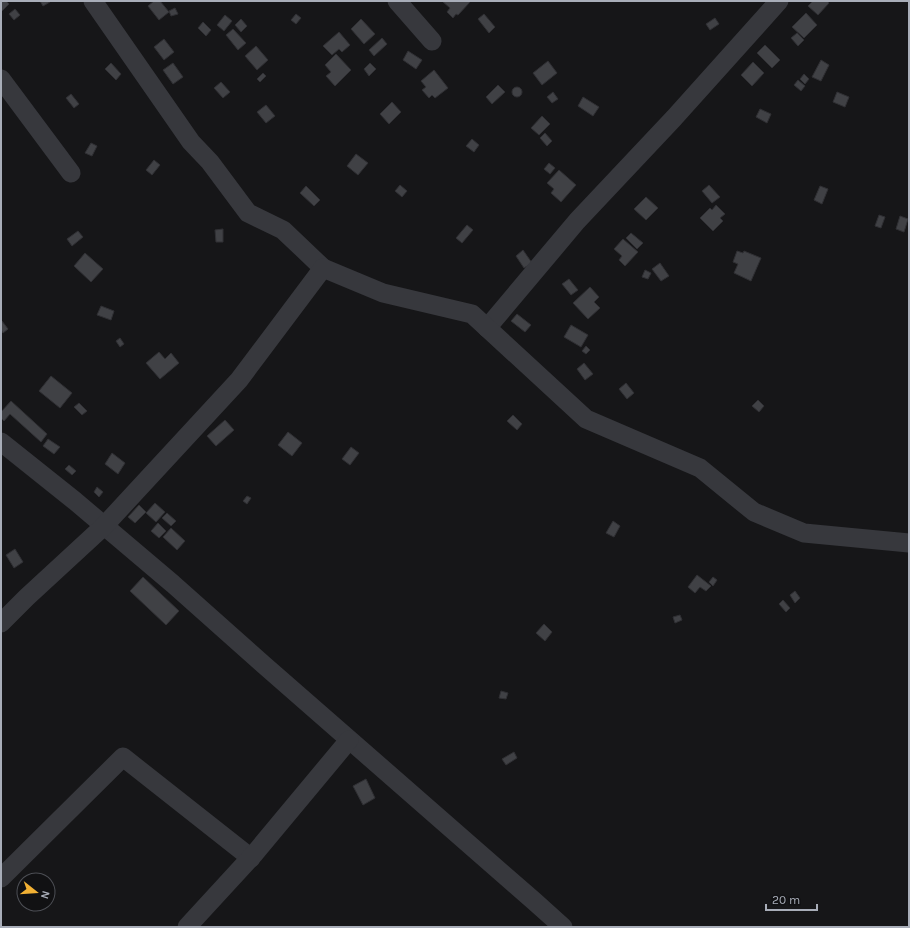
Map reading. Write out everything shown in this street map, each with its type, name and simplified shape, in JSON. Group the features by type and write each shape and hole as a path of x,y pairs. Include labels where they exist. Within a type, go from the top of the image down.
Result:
{"street":[{"path":"93,1 191,142 210,162 248,213 283,230 324,268 383,292 472,314 586,419 700,468 754,512 804,533 909,543"},
{"path":"398,1 432,41"},
{"path":"487,328 577,221 674,118 778,1"},
{"path":"1,79 71,173"},
{"path":"1,623 104,526 239,380 324,268"},
{"path":"1,442 75,501 173,584 563,927"},
{"path":"186,927 251,858 349,740"},
{"path":"1,878 123,757 251,858"}],"building":[{"path":"1,1 6,1 9,4 1,12"},
{"path":"40,1 49,1 50,2 43,6"},
{"path":"154,1 160,1 169,12 159,20 148,6"},
{"path":"442,1 470,2 458,15 456,14 453,18 447,12 450,8"},
{"path":"813,1 827,1 829,3 818,15 808,6"},
{"path":"175,8 178,14 171,16 169,11"},
{"path":"15,9 20,15 14,20 9,14"},
{"path":"806,13 817,25 804,38 792,27"},
{"path":"296,14 301,18 296,24 291,20"},
{"path":"484,14 495,27 489,33 478,19"},
{"path":"225,15 232,21 224,31 217,25"},
{"path":"715,18 719,24 710,30 706,24"},
{"path":"241,19 247,26 241,32 235,25"},
{"path":"361,19 375,34 364,44 351,29"},
{"path":"203,22 211,30 206,36 198,28"},
{"path":"233,29 246,43 238,50 226,35"},
{"path":"339,32 350,45 342,52 339,49 332,55 323,46"},
{"path":"797,33 804,40 798,46 791,38"},
{"path":"382,38 387,44 374,56 369,50"},
{"path":"164,39 174,52 164,60 154,47"},
{"path":"765,45 780,60 772,68 757,53"},
{"path":"256,46 268,60 257,70 245,56"},
{"path":"408,51 422,60 416,69 403,60"},
{"path":"336,54 351,70 335,86 326,76 331,72 325,65"},
{"path":"821,60 829,65 821,81 812,77"},
{"path":"548,61 557,73 542,85 533,73"},
{"path":"753,62 764,73 752,86 741,75"},
{"path":"111,63 121,74 116,80 105,69"},
{"path":"173,63 183,77 173,84 163,70"},
{"path":"370,63 376,69 369,76 364,69"},
{"path":"434,70 448,88 435,98 432,95 429,98 422,90 426,87 421,81"},
{"path":"263,73 266,76 260,82 257,79"},
{"path":"804,74 809,79 805,84 800,79"},
{"path":"798,80 805,86 801,91 794,85"},
{"path":"221,82 230,92 223,98 214,88"},
{"path":"498,85 505,92 492,104 486,97"},
{"path":"517,87 522,92 517,97 512,92"},
{"path":"553,92 558,99 552,103 547,97"},
{"path":"837,92 849,97 845,107 833,102"},
{"path":"71,94 79,104 74,108 66,98"},
{"path":"583,97 599,107 593,116 578,106"},
{"path":"392,102 401,112 389,124 380,114"},
{"path":"266,105 275,116 266,123 257,112"},
{"path":"760,109 771,114 767,123 756,117"},
{"path":"542,116 550,124 539,135 531,128"},
{"path":"545,133 552,141 547,146 540,138"},
{"path":"472,139 479,145 474,152 466,146"},
{"path":"91,143 97,146 92,156 85,153"},
{"path":"356,154 368,163 358,175 347,166"},
{"path":"154,160 160,165 152,175 146,170"},
{"path":"549,163 555,168 550,174 544,169"},
{"path":"559,170 576,185 561,202 551,193 554,189 547,183"},
{"path":"400,185 407,191 402,197 395,191"},
{"path":"709,185 720,197 712,203 702,191"},
{"path":"306,186 320,200 314,206 300,193"},
{"path":"820,186 828,189 822,204 814,200"},
{"path":"646,197 658,208 646,220 634,209"},
{"path":"716,205 725,214 720,218 723,221 713,231 700,218 710,208 712,210"},
{"path":"879,215 885,217 881,228 875,226"},
{"path":"900,216 908,219 904,232 896,229"},
{"path":"467,225 473,230 462,243 456,238"},
{"path":"223,229 223,242 216,242 215,230"},
{"path":"78,231 83,237 72,246 67,239"},
{"path":"631,233 643,243 637,249 626,238"},
{"path":"623,239 638,252 625,266 619,260 622,256 614,249"},
{"path":"523,250 532,263 524,268 516,256"},
{"path":"737,251 743,253 744,251 761,258 751,281 734,273 738,264 733,262"},
{"path":"85,253 103,269 91,282 74,266"},
{"path":"660,263 669,276 661,281 652,269"},
{"path":"645,270 651,273 648,279 642,277"},
{"path":"569,279 578,290 571,295 562,284"},
{"path":"590,287 599,297 594,302 600,308 588,319 573,303"},
{"path":"101,306 114,311 111,320 97,315"},
{"path":"517,314 531,325 525,332 511,321"},
{"path":"2,321 8,329 3,333 1,330"},
{"path":"571,325 588,335 581,347 564,337"},
{"path":"120,338 124,344 120,347 116,341"},
{"path":"586,346 590,350 586,354 582,351"},
{"path":"159,352 165,359 171,353 179,363 160,379 146,363"},
{"path":"584,363 593,374 585,380 577,369"},
{"path":"51,376 72,393 60,408 39,391"},
{"path":"626,383 634,393 627,399 619,389"},
{"path":"758,400 764,406 759,412 752,406"},
{"path":"11,401 47,434 41,442 10,414 4,421 1,418 1,412"},
{"path":"79,403 87,411 82,415 74,407"},
{"path":"513,415 522,424 517,430 507,421"},
{"path":"225,420 234,430 216,446 207,436"},
{"path":"288,432 302,443 292,456 278,445"},
{"path":"48,439 60,447 54,454 43,446"},
{"path":"351,447 359,453 350,465 342,459"},
{"path":"112,453 125,463 118,474 105,464"},
{"path":"69,465 76,471 72,475 65,469"},
{"path":"97,487 103,492 99,497 94,492"},
{"path":"247,496 251,498 247,504 243,501"},
{"path":"155,503 165,512 156,522 146,513"},
{"path":"139,505 146,512 135,523 128,517"},
{"path":"167,513 176,521 171,526 162,518"},
{"path":"613,521 620,526 614,537 606,533"},
{"path":"158,523 166,531 159,538 151,531"},
{"path":"171,528 185,541 177,550 163,537"},
{"path":"15,549 23,562 14,568 6,555"},
{"path":"697,575 711,586 706,591 700,587 695,593 688,587"},
{"path":"143,577 179,611 166,625 130,591"},
{"path":"713,577 717,580 713,586 709,582"},
{"path":"795,591 800,598 795,603 790,595"},
{"path":"783,600 790,608 786,612 779,604"},
{"path":"680,615 682,620 675,623 673,617"},
{"path":"544,624 552,632 545,641 536,633"},
{"path":"501,691 508,693 506,699 499,698"},
{"path":"514,752 517,758 506,765 502,759"},
{"path":"366,779 375,798 363,805 353,786"}]}
